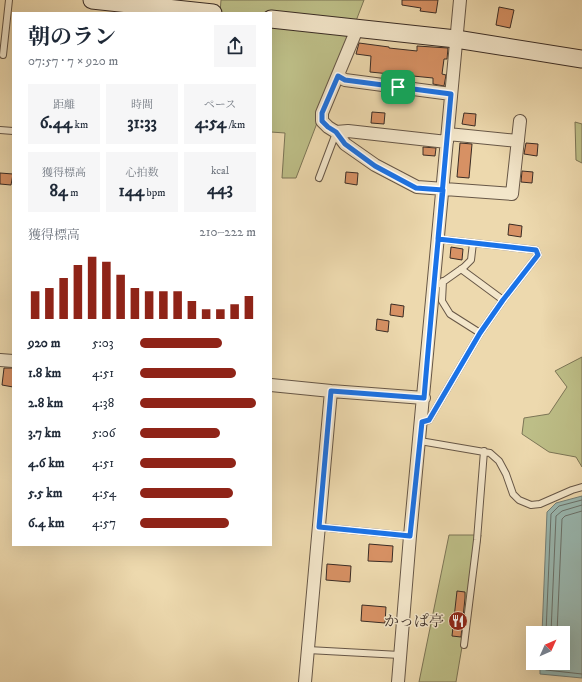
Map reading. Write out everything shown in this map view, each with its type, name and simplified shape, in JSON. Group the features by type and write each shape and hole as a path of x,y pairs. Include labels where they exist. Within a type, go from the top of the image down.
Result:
{"street":[{"path":"92,0 135,6 202,12"},
{"path":"398,682 410,536 424,398 438,285 438,239 460,0"},
{"path":"272,19 456,39 582,59"},
{"path":"357,29 322,113 322,121 336,132 345,144 375,166 416,188 512,194 520,121"},
{"path":"338,76 345,80 451,94"},
{"path":"336,132 348,131 518,141"},
{"path":"0,360 12,361"},
{"path":"272,385 424,398"},
{"path":"305,682 331,391"}],"lane":[{"path":"3,55 9,0"},
{"path":"0,130 12,131"},
{"path":"319,178 336,132"},
{"path":"422,422 429,420 480,333 503,300 538,255 536,250 438,239"},
{"path":"473,243 471,260 438,285 442,301 450,314 480,333"},
{"path":"461,269 503,300"},
{"path":"420,441 490,453 499,461 506,474 513,494 519,500 531,505 540,504 582,487"},
{"path":"464,645 477,540 484,451"},
{"path":"319,527 410,536"},
{"path":"308,650 400,655"}],"green space":[{"path":"221,0 364,0 296,178 282,178 285,133 272,132 272,12 220,12"},
{"path":"575,122 582,124 582,163 576,160"},
{"path":"582,357 582,467 576,457 549,452 522,434 524,418 549,414 567,387 555,371"},
{"path":"449,535 481,535 456,682 419,682"}],"water":[{"path":"582,496 582,678 540,674 540,670 570,670 570,626 542,626 547,512 556,503"}],"building":[{"path":"402,0 438,0 436,13 420,11 421,8 402,5"},
{"path":"499,7 514,10 510,28 496,25"},
{"path":"359,43 417,51 417,46 448,48 447,59 444,59 442,74 446,75 444,86 433,84 433,78 403,75 403,77 390,76 390,74 370,72 371,56 356,54"},
{"path":"372,112 385,113 384,124 371,123"},
{"path":"464,113 476,114 475,126 462,124"},
{"path":"460,143 472,144 469,178 457,177"},
{"path":"526,143 538,144 537,156 524,154"},
{"path":"423,147 436,148 435,156 423,155"},
{"path":"522,171 533,172 532,183 521,182"},
{"path":"346,172 358,173 357,185 345,183"},
{"path":"0,173 12,174 11,185 0,184"},
{"path":"509,224 522,226 521,237 508,235"},
{"path":"451,247 463,249 462,260 450,258"},
{"path":"391,304 404,306 403,317 390,315"},
{"path":"377,319 389,321 388,332 376,330"},
{"path":"4,368 12,368 12,387 2,385"},
{"path":"369,544 393,546 392,562 368,561"},
{"path":"327,564 351,566 350,582 326,580"},
{"path":"457,591 465,592 461,637 452,636"},
{"path":"362,605 386,607 385,623 361,621"}],"place":[{"name":"かっぱ亭","path":"458,621"}],"route":[{"path":"398,87 345,80 338,76 322,113 322,121 336,132 345,144 375,166 416,188 443,190 438,239 424,398 331,391 319,527 410,536 422,422 429,420 480,333 503,300 538,255 536,250 438,239 443,190 451,94 398,87"}]}
